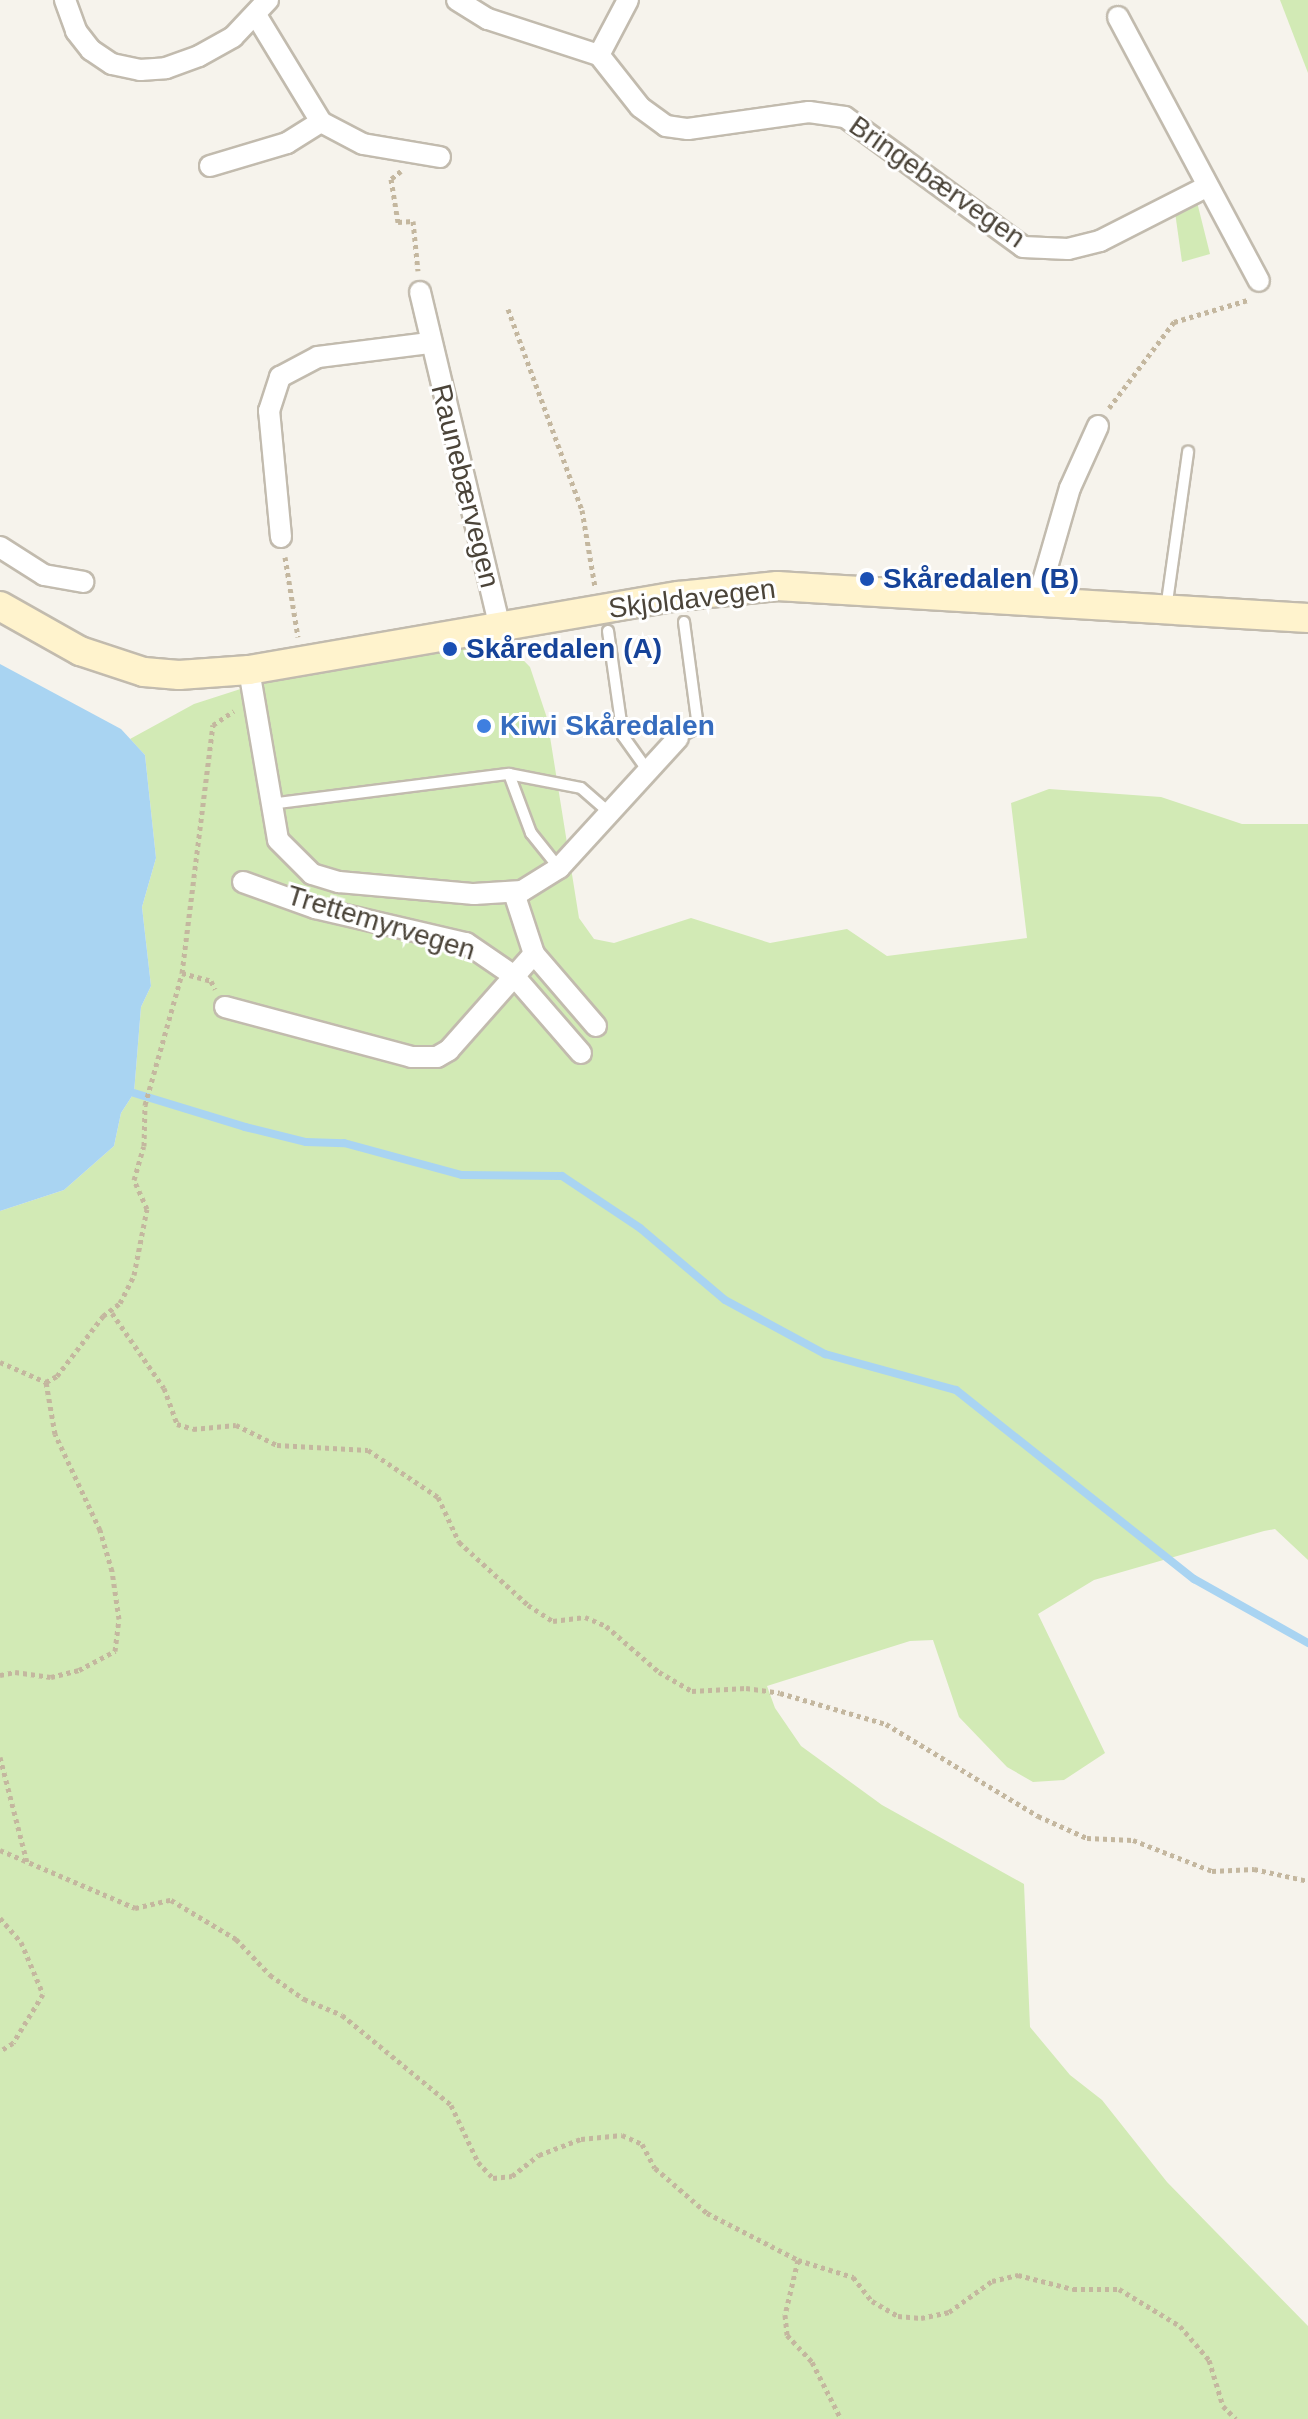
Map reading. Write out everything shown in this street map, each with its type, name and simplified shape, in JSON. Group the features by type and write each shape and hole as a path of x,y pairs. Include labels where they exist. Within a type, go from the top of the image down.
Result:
{"main road":[{"name":"Skjoldavegen","path":"0,606 80,651 144,672 179,675 249,670 679,596 777,586 1308,618"}],"street":[{"path":"65,0 76,31 91,50 112,64 140,70 166,68 199,56 262,8 321,122 363,144 440,157"},
{"path":"457,0 488,19 599,55 628,0"},
{"path":"1118,17 1259,281"},
{"name":"Bringebærvegen","path":"599,55 640,107 666,126 688,129 809,112 845,117 1023,247 1068,249 1100,241 1208,186"},
{"path":"210,166 287,143 321,122"},
{"name":"Raunebærvegen","path":"420,292 429,343 500,628"},
{"path":"281,537 269,411 280,377 318,357 429,343"},
{"path":"1037,602 1070,488 1098,426"},
{"path":"0,547 44,575 83,582"},
{"path":"249,670 253,708 278,840 293,861 312,874 368,885 514,893 559,868 678,738"},
{"name":"Trettemyrvegen","path":"243,882 315,908 466,943 514,976 581,1053"},
{"path":"514,893 534,954 596,1026"},
{"name":"Trettemyrvegen","path":"225,1007 424,1059 449,1050 534,954"}],"lane":[{"path":"1165,609 1188,452"},
{"path":"678,738 698,727 684,622"},
{"path":"608,631 623,736 648,771"},
{"path":"509,774 531,833 559,868"},
{"path":"270,804 509,774 581,788 610,813"}],"path":[{"path":"391,179 398,222 413,221 420,292"},
{"path":"1098,426 1174,322 1239,305 1258,291 1259,281"},
{"path":"508,309 582,510 595,588"},
{"path":"281,537 298,638"},
{"path":"46,1382 71,1359 103,1316 112,1313 134,1275 147,1209 134,1180 144,1146 145,1105 182,973 213,725 232,711 253,708"},
{"path":"182,973 211,981 225,1007"},
{"path":"112,1313 164,1388 177,1424 193,1429 236,1425 277,1445 368,1450 438,1497 459,1542 528,1605 553,1621 585,1617 606,1626 659,1672 692,1691 746,1688 780,1693 886,1724 1038,1816 1087,1838 1133,1840 1212,1871 1254,1869 1308,1881"},
{"path":"0,1362 46,1382"},
{"path":"0,1675 15,1672 51,1677 79,1670 115,1651 119,1619 112,1571 100,1530 55,1434 46,1382"},
{"path":"0,1757 27,1863"},
{"path":"0,1850 135,1908 171,1900 236,1939 270,1975 304,1999 342,2015 451,2105 478,2162 493,2178 512,2176 539,2155 581,2139 622,2135 642,2144 655,2168 707,2213 798,2260 853,2277 872,2301 898,2316 921,2318 949,2312 992,2281 1018,2275 1073,2289 1119,2289 1180,2326 1209,2360 1223,2406 1236,2419"},
{"path":"0,1918 21,1942 43,1994 13,2043 0,2051"},
{"path":"798,2260 785,2315 787,2335 812,2362 841,2419"}],"green space":[{"path":"1280,0 1308,0 1308,73"},
{"path":"1195,194 1210,254 1182,262 1174,205"},
{"path":"491,627 530,667 547,718 579,918 594,939 614,943 691,918 770,943 847,929 887,956 1027,938 1011,803 1049,789 1161,797 1242,824 1308,824 1308,1560 1275,1529 1264,1531 1094,1580 1038,1614 1105,1753 1064,1780 1033,1782 1007,1767 959,1717 933,1640 910,1641 767,1686 775,1708 801,1746 882,1805 1024,1884 1030,2027 1070,2075 1102,2100 1167,2182 1308,2326 1308,2419 0,2419 0,1211 64,1190 114,1146 121,1113 134,1093 141,1007 151,986 142,907 156,858 145,755 130,739 194,704 356,652"}],"water":[{"path":"0,664 121,729 145,755 156,858 142,907 151,986 141,1007 134,1093 121,1113 114,1146 64,1190 0,1211"}],"waterway":[{"path":"134,1093 245,1127 306,1142 344,1143 462,1175 562,1176 640,1228 725,1300 825,1354 956,1390 1194,1579 1308,1643"}],"place":[{"name":"Skåredalen (B)","path":"867,579"},
{"name":"Skåredalen (A)","path":"450,649"},
{"name":"Kiwi Skåredalen","path":"484,726"}]}
